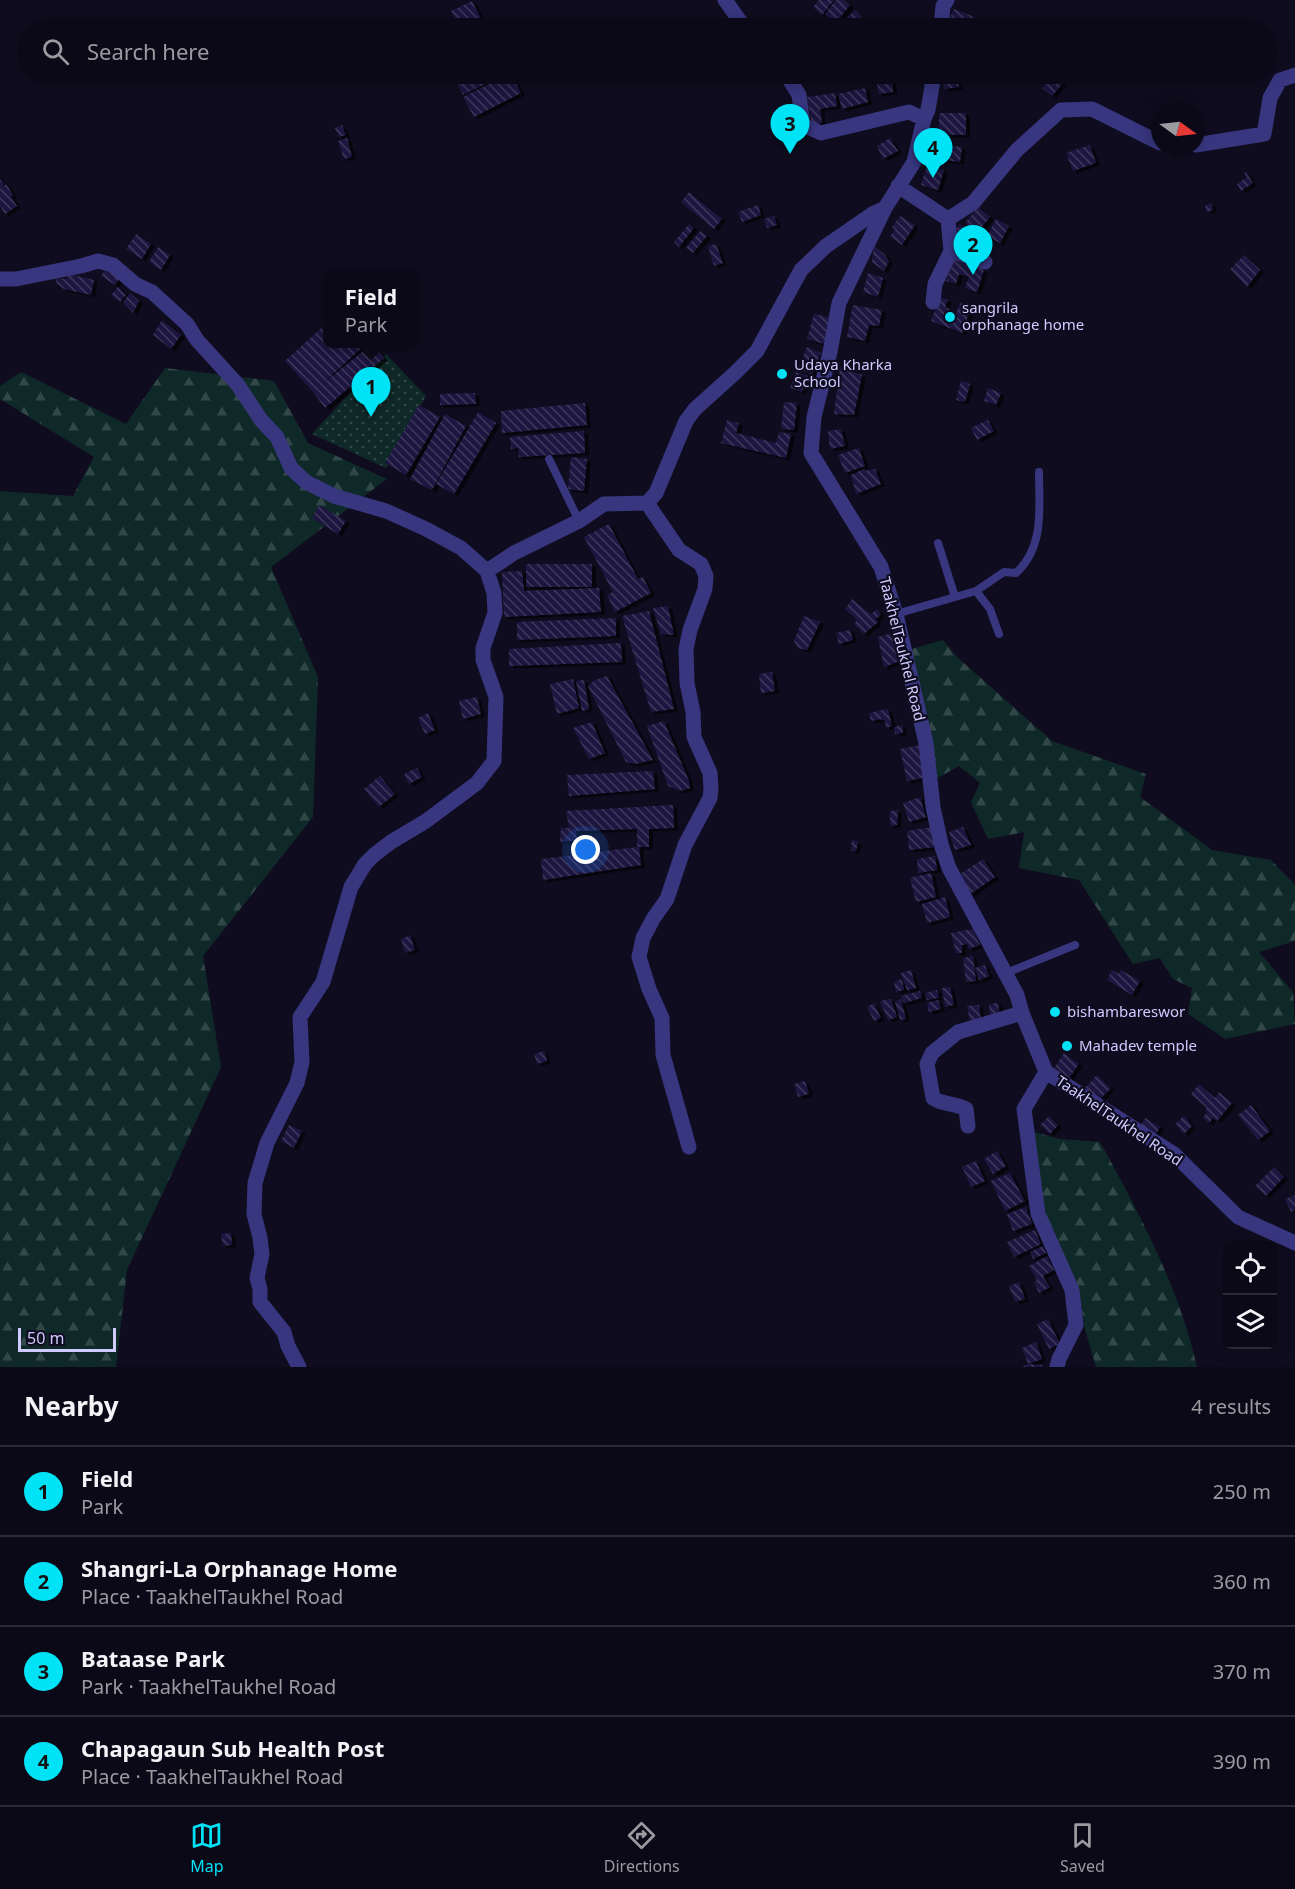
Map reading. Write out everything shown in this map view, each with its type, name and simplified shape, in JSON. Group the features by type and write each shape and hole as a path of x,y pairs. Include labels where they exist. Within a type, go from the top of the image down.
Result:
{"street":[{"path":"725,0 738,18"},
{"path":"942,18 946,0"},
{"path":"1205,144 1264,134 1270,98 1280,80 1295,75"},
{"path":"792,84 799,95 803,125 821,133 909,112 924,119"},
{"name":"TaakhelTaukhel Road","path":"932,84 914,162 885,208 839,303 814,417 812,453 881,567 896,614 926,743 933,807 941,844 949,868 1017,995 1046,1072 1174,1154 1238,1217 1295,1243"},
{"path":"948,219 973,203 1017,150 1061,110 1092,109 1151,138"},
{"path":"898,186 948,219"},
{"path":"487,571 514,554 579,521 604,504 647,503 656,493 686,421 695,409 757,351 801,270 812,257 837,237 885,208"},
{"path":"933,302 935,284 951,250 948,219"},
{"path":"951,250 985,262"},
{"path":"0,279 16,279 98,261 113,265 135,284 152,292 187,324 197,340 238,385 261,420 277,437 291,468 306,482 334,496 386,511 461,548 487,571 494,593 495,613 485,638 483,660 496,697 495,760 477,783 374,855 365,864 351,887 323,982 300,1017 302,1062 297,1083 267,1143 255,1183 254,1214 262,1254 257,1278 260,1302 284,1332 288,1346 299,1367"},
{"path":"647,503 679,550 701,564 706,576 705,589 686,649 687,683 693,712 694,738 710,773 710,798 685,845 667,899 652,919 639,957 662,1018 663,1055 689,1147"},
{"path":"968,1126 966,1109 940,1103 933,1098 927,1064 932,1053 958,1032 1022,1013"},
{"path":"1046,1072 1024,1109 1038,1214 1071,1290 1076,1325 1057,1367"}],"lane":[{"path":"549,459 579,521"},
{"path":"896,614 976,591 1004,572 1016,573 1037,542 1039,472"},
{"path":"938,543 955,597"},
{"path":"976,591 990,609 999,634"},
{"path":"1006,973 1075,945"}],"green space":[{"path":"386,354 426,396 386,468 312,434"},
{"path":"165,368 274,381 308,443 387,479 271,567 318,677 313,817 203,956 221,1067 127,1270 116,1367 0,1367 0,491 73,496 94,457 0,399 0,386 21,372 126,424"},
{"path":"943,640 956,656 1052,741 1146,774 1140,797 1212,850 1271,860 1295,885 1295,941 1259,952 1293,992 1295,1024 1225,1039 1188,1014 1192,988 1173,979 1160,958 1133,964 1079,880 1019,868 1024,832 988,839 971,802 980,783 959,766 934,780 908,650"},
{"path":"1030,1131 1060,1139 1100,1142 1143,1223 1169,1279 1197,1367 1096,1367 1084,1326 1079,1290 1045,1214"}],"building":[{"path":"819,0 834,0 822,15 813,7"},
{"path":"836,0 844,0 850,5 840,18 830,18 825,14"},
{"path":"472,1 481,18 455,18 451,11"},
{"path":"954,9 977,18 950,18"},
{"path":"855,10 863,18 847,18"},
{"path":"457,84 485,84 463,95"},
{"path":"489,84 516,84 521,93 474,117 463,97"},
{"path":"877,84 892,84 893,92 878,94"},
{"path":"943,84 959,84 959,87 944,89"},
{"path":"1045,84 1062,84 1052,96 1042,88"},
{"path":"865,88 868,102 842,109 838,94"},
{"path":"835,93 837,106 820,109 822,123 812,125 807,97"},
{"path":"939,113 966,113 966,135 939,135"},
{"path":"342,125 346,135 339,137 335,128"},
{"path":"347,138 352,157 344,159 338,141"},
{"path":"890,138 898,151 883,159 877,146"},
{"path":"942,145 962,147 960,162 941,160"},
{"path":"1090,145 1096,163 1073,171 1066,153"},
{"path":"927,165 944,170 938,190 921,185"},
{"path":"1246,172 1253,183 1241,191 1237,184 1247,177 1244,173"},
{"path":"0,179 13,195 11,197 17,206 5,214 0,206"},
{"path":"689,192 722,219 714,229 681,202"},
{"path":"1211,203 1213,210 1207,212 1205,206"},
{"path":"758,205 761,215 742,222 738,212"},
{"path":"978,207 990,217 977,233 965,223"},
{"path":"774,216 777,225 767,228 764,219"},
{"path":"900,216 915,225 902,245 890,236 895,230 892,227"},
{"path":"996,219 1009,226 1000,243 987,236"},
{"path":"689,224 694,228 679,247 674,242"},
{"path":"959,224 977,233 969,248 952,238"},
{"path":"700,231 707,236 693,253 686,248"},
{"path":"136,234 151,244 142,259 126,249"},
{"path":"716,244 723,263 714,266 708,246"},
{"path":"874,246 889,261 884,271 872,262"},
{"path":"158,247 170,255 161,270 149,262"},
{"path":"1244,255 1260,270 1247,287 1230,269"},
{"path":"954,260 984,270 977,292 965,288 969,277 959,274 956,284 946,281"},
{"path":"107,267 121,276 115,285 101,276"},
{"path":"868,273 883,278 878,297 863,292"},
{"path":"69,274 94,280 91,295 64,289 57,284 55,278 66,279"},
{"path":"118,287 126,295 120,302 111,295"},
{"path":"130,293 139,301 133,313 123,302"},
{"name":"sangrila orphanage home","path":"940,297 948,300 945,307 956,313 960,303 971,308 962,333 931,321"},
{"path":"853,305 882,310 879,326 869,325 865,341 847,337"},
{"path":"814,314 832,318 824,344 807,339"},
{"path":"162,320 181,335 171,349 153,335"},
{"path":"323,327 323,348 362,348 321,385 367,348 375,348 384,358 325,408 285,361"},
{"path":"807,347 821,353 812,375 798,369"},
{"path":"840,367 862,375 854,415 834,414"},
{"path":"796,372 808,376 802,392 790,388"},
{"path":"961,381 970,384 965,402 956,400"},
{"path":"988,388 1001,393 996,405 984,401"},
{"path":"475,393 476,404 440,405 440,394"},
{"path":"784,402 797,403 794,430 781,429"},
{"path":"585,403 587,425 502,433 501,411"},
{"path":"419,405 440,417 406,475 385,463"},
{"path":"478,412 496,423 454,494 436,484"},
{"path":"445,414 466,426 432,490 410,479"},
{"path":"727,420 739,423 736,433 776,443 779,432 791,434 786,458 721,443"},
{"path":"988,420 994,431 977,440 971,428"},
{"path":"841,429 845,446 830,449 828,431"},
{"path":"584,431 585,453 519,457 518,448 511,449 510,437"},
{"path":"859,448 865,466 845,473 838,455"},
{"path":"571,457 587,459 584,491 568,489"},
{"path":"864,469 865,471 875,469 881,484 856,494 851,475"},
{"path":"319,505 346,521 338,534 312,518"},
{"path":"609,524 638,579 643,577 651,593 615,612 607,595 613,592 584,537"},
{"path":"526,564 592,564 592,587 526,587"},
{"path":"522,571 524,591 599,588 601,612 504,617 502,572"},
{"path":"852,599 871,614 877,609 881,615 875,619 878,622 864,634 854,624 857,620 845,609"},
{"path":"668,606 674,635 661,634 653,608"},
{"path":"649,611 674,709 651,712 622,616"},
{"path":"804,616 820,622 807,650 798,648 794,641"},
{"path":"616,618 616,636 517,640 517,622"},
{"path":"850,630 853,640 839,644 836,633"},
{"path":"893,633 900,661 884,667 878,637"},
{"path":"621,643 622,662 509,666 509,649"},
{"path":"772,672 775,691 761,693 759,674"},
{"path":"607,676 653,760 635,764 626,762 588,686 595,680"},
{"path":"573,679 579,708 557,714 550,684"},
{"path":"584,680 589,709 582,711 576,681"},
{"path":"477,697 481,714 463,719 459,701"},
{"path":"888,709 892,726 886,728 885,721 882,719 871,721 869,713"},
{"path":"428,713 435,730 425,734 418,718"},
{"path":"664,721 690,788 680,791 668,786 647,726"},
{"path":"592,722 605,753 589,759 573,728"},
{"path":"902,725 903,733 895,734 894,727"},
{"path":"921,745 928,777 907,781 900,749"},
{"path":"417,768 422,777 409,784 404,774"},
{"path":"653,771 655,789 569,796 567,775"},
{"path":"380,776 395,794 379,807 364,789"},
{"path":"920,797 926,817 909,822 903,803"},
{"path":"673,805 674,828 649,829 649,847 639,847 641,865 543,880 541,859 637,847 637,829 576,831 577,840 560,842 561,828 569,828 566,811"},
{"path":"898,810 897,825 890,826 890,811"},
{"path":"932,827 935,847 909,850 907,831"},
{"path":"963,827 971,845 955,850 949,832"},
{"path":"852,840 858,842 856,851 851,851"},
{"path":"935,856 937,870 918,873 917,859"},
{"path":"983,859 995,877 969,895 957,876"},
{"path":"931,873 936,897 916,902 910,878"},
{"path":"945,897 950,917 927,923 922,904"},
{"path":"973,929 980,945 969,949 967,944 962,945 962,953 956,953 951,933"},
{"path":"410,935 415,950 405,953 401,939"},
{"path":"973,956 976,981 966,982 963,958"},
{"path":"985,965 989,976 979,980 975,968"},
{"path":"911,970 916,988 907,990 901,973"},
{"path":"1112,970 1119,974 1121,970 1140,981 1132,995 1107,980"},
{"path":"902,979 904,990 896,992 894,982"},
{"path":"950,987 954,1005 945,1007 942,988"},
{"path":"937,990 939,998 927,1000 925,993"},
{"path":"920,991 922,998 904,1003 901,996"},
{"path":"891,999 897,1017 888,1020 880,1001"},
{"path":"901,999 906,1019 900,1020 895,1002"},
{"path":"938,1000 941,1009 929,1012 927,1003"},
{"path":"874,1003 881,1018 874,1021 867,1007"},
{"path":"998,1003 1000,1016 990,1017 989,1004"},
{"path":"979,1005 981,1020 970,1022 967,1006"},
{"path":"544,1051 547,1061 537,1064 534,1054"},
{"path":"1064,1053 1079,1064 1069,1078 1054,1068"},
{"path":"1097,1075 1111,1088 1098,1101 1085,1088"},
{"path":"805,1081 809,1094 798,1097 794,1084"},
{"path":"1199,1084 1215,1098 1219,1092 1232,1103 1217,1121 1213,1118 1209,1123 1203,1118 1207,1108 1191,1094"},
{"path":"1251,1105 1270,1131 1258,1140 1238,1115"},
{"path":"1049,1116 1058,1125 1050,1134 1040,1125"},
{"path":"1184,1116 1192,1126 1184,1134 1175,1124"},
{"path":"1145,1118 1160,1127 1153,1139 1138,1131"},
{"path":"289,1125 302,1131 294,1148 281,1141"},
{"path":"997,1151 1006,1166 993,1174 984,1159"},
{"path":"976,1161 985,1181 971,1187 962,1167"},
{"path":"1274,1167 1284,1177 1266,1196 1255,1186"},
{"path":"1010,1173 1025,1201 1005,1211 991,1181"},
{"path":"1295,1195 1295,1210 1291,1212 1285,1199"},
{"path":"1026,1207 1032,1224 1013,1231 1007,1214"},
{"path":"1035,1230 1041,1244 1014,1257 1007,1242"},
{"path":"231,1233 232,1245 223,1246 221,1234"},
{"path":"1043,1246 1046,1253 1033,1259 1030,1252"},
{"path":"1047,1256 1054,1270 1043,1276 1050,1287 1039,1293 1034,1282 1037,1280 1029,1266"},
{"path":"1019,1282 1025,1299 1015,1302 1009,1286"},
{"path":"1048,1319 1060,1344 1049,1349 1037,1324"},
{"path":"1036,1342 1042,1359 1028,1364 1022,1348"},
{"path":"1028,1364 1042,1365 1042,1367 1022,1367"}],"place":[{"name":"Bataase Park","path":"790,154"},
{"name":"Chapagaun Sub Health Post","path":"933,178"},
{"name":"Shangri-La Orphanage Home","path":"973,275"},
{"name":"sangrila orphanage home","path":"950,317"},
{"name":"Udaya Kharka School","path":"782,374"},
{"name":"Field","path":"371,417"},
{"name":"bishambareswor","path":"1055,1012"},
{"name":"Mahadev temple","path":"1067,1046"}]}
